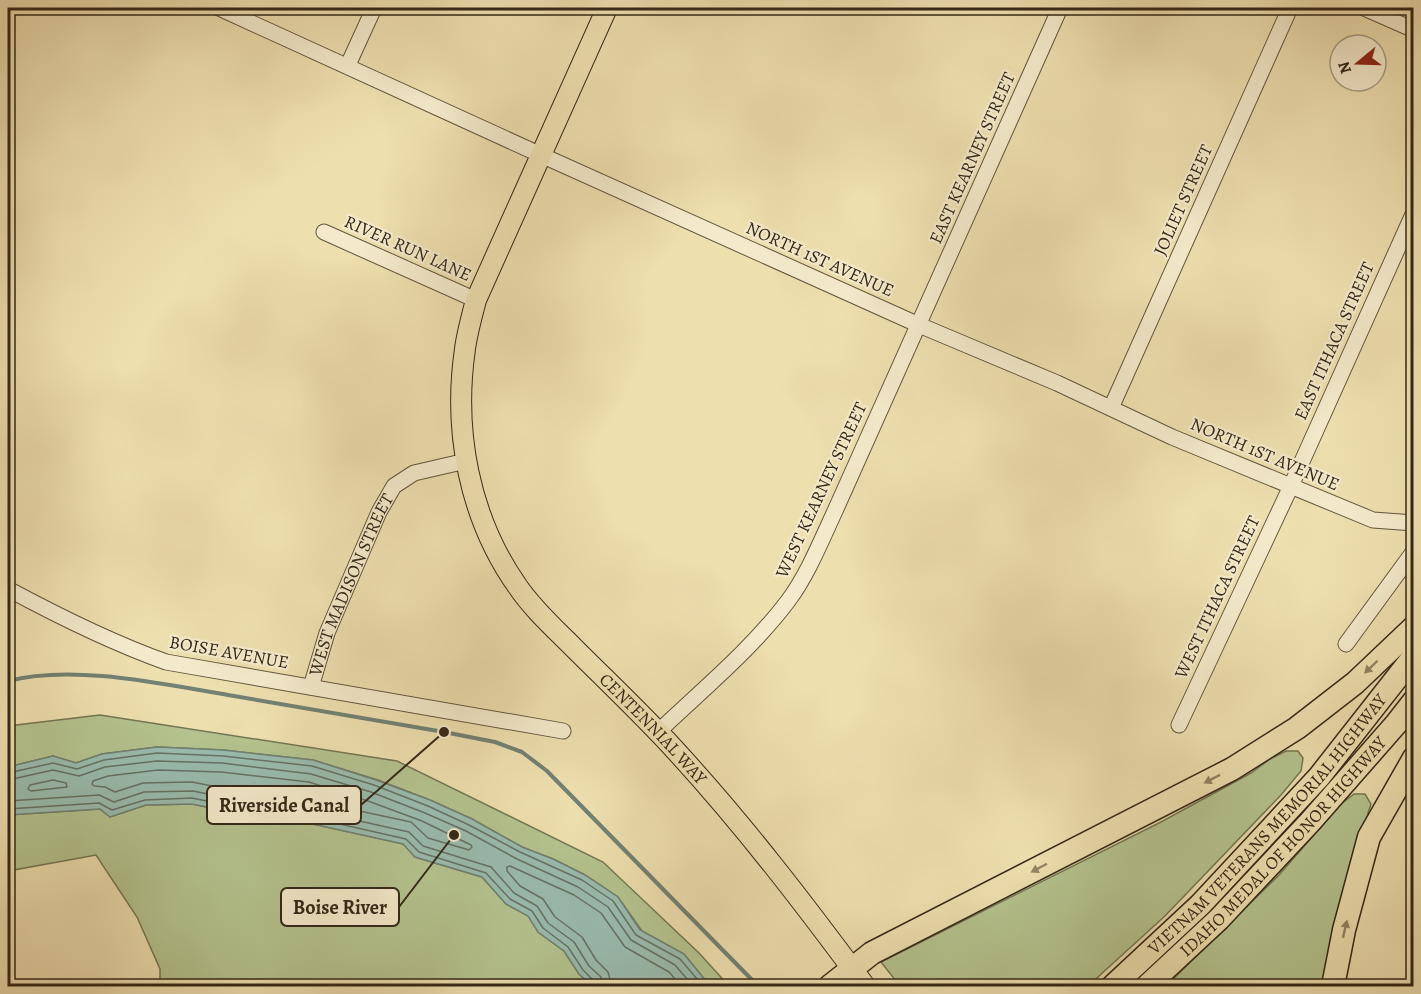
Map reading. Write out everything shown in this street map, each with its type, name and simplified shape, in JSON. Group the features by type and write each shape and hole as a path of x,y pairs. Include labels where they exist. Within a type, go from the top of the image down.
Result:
{"highway":[{"path":"830,987 872,953 1232,769 1297,728 1355,683 1413,627"},
{"name":"VIETNAM VETERANS MEMORIAL HIGHWAY","path":"1113,987 1200,904 1319,777 1413,656"},
{"name":"IDAHO MEDAL OF HONOR HIGHWAY","path":"1147,987 1219,919 1288,846 1396,724 1413,701"},
{"path":"1332,987 1344,930 1369,837 1413,758"}],"main road":[{"path":"466,460 461,423 461,385 465,347 476,300 607,8"},
{"name":"CENTENNIAL WAY","path":"466,460 477,508 494,547 518,587 546,619 658,732 762,850 866,987"}],"street":[{"name":"NORTH 1ST AVENUE","path":"219,8 919,325 1057,382 1172,436 1373,520 1413,523"},
{"path":"348,65 374,8"},
{"name":"EAST KEARNEY STREET","path":"919,325 1060,8"},
{"name":"JOLIET STREET","path":"1111,408 1290,8"},
{"path":"1364,8 1413,30"},
{"name":"EAST ITHACA STREET","path":"1291,486 1413,212"},
{"name":"RIVER RUN LANE","path":"324,232 476,300"},
{"name":"WEST KEARNEY STREET","path":"658,732 765,629 789,600 807,570 835,511 919,325"},
{"name":"WEST MADISON STREET","path":"311,687 327,633 379,512 394,486 414,473 466,460"},
{"name":"WEST ITHACA STREET","path":"1179,725 1291,486"},
{"path":"1346,644 1413,551"},
{"name":"BOISE AVENUE","path":"8,590 84,630 122,647 166,662 563,731"}],"green space":[{"path":"100,715 397,761 603,862 699,953 729,986 710,986 684,954 642,931 618,897 585,875 522,847 472,819 430,800 378,780 313,760 223,750 157,747 102,754 76,763 53,756 8,767 8,726"},
{"path":"1286,751 1298,751 1303,758 1301,771 1281,795 1165,916 1088,986 900,986 881,962 1161,822 1251,773"},
{"path":"1354,794 1365,794 1371,804 1357,848 1322,986 1166,986 1279,875 1341,804"},
{"path":"192,804 269,820 299,821 404,844 415,857 482,877 506,904 529,916 538,932 564,951 579,974 592,986 160,986 160,969 137,917 96,855 8,871 8,815 100,809 110,817 146,805"}],"water":[{"path":"157,747 223,750 313,760 430,800 472,819 522,847 585,875 618,897 640,930 684,954 710,986 592,986 579,974 564,951 538,932 528,916 506,904 482,877 415,857 403,844 299,821 269,820 192,804 146,805 110,817 100,809 8,815 8,767 53,756 76,763 102,754"}],"waterway":[{"path":"8,681 61,674 147,681 444,732 495,742 522,752 547,771 758,986"}],"place":[{"name":"Riverside Canal","path":"444,732"},
{"name":"Boise River","path":"454,835"}]}
